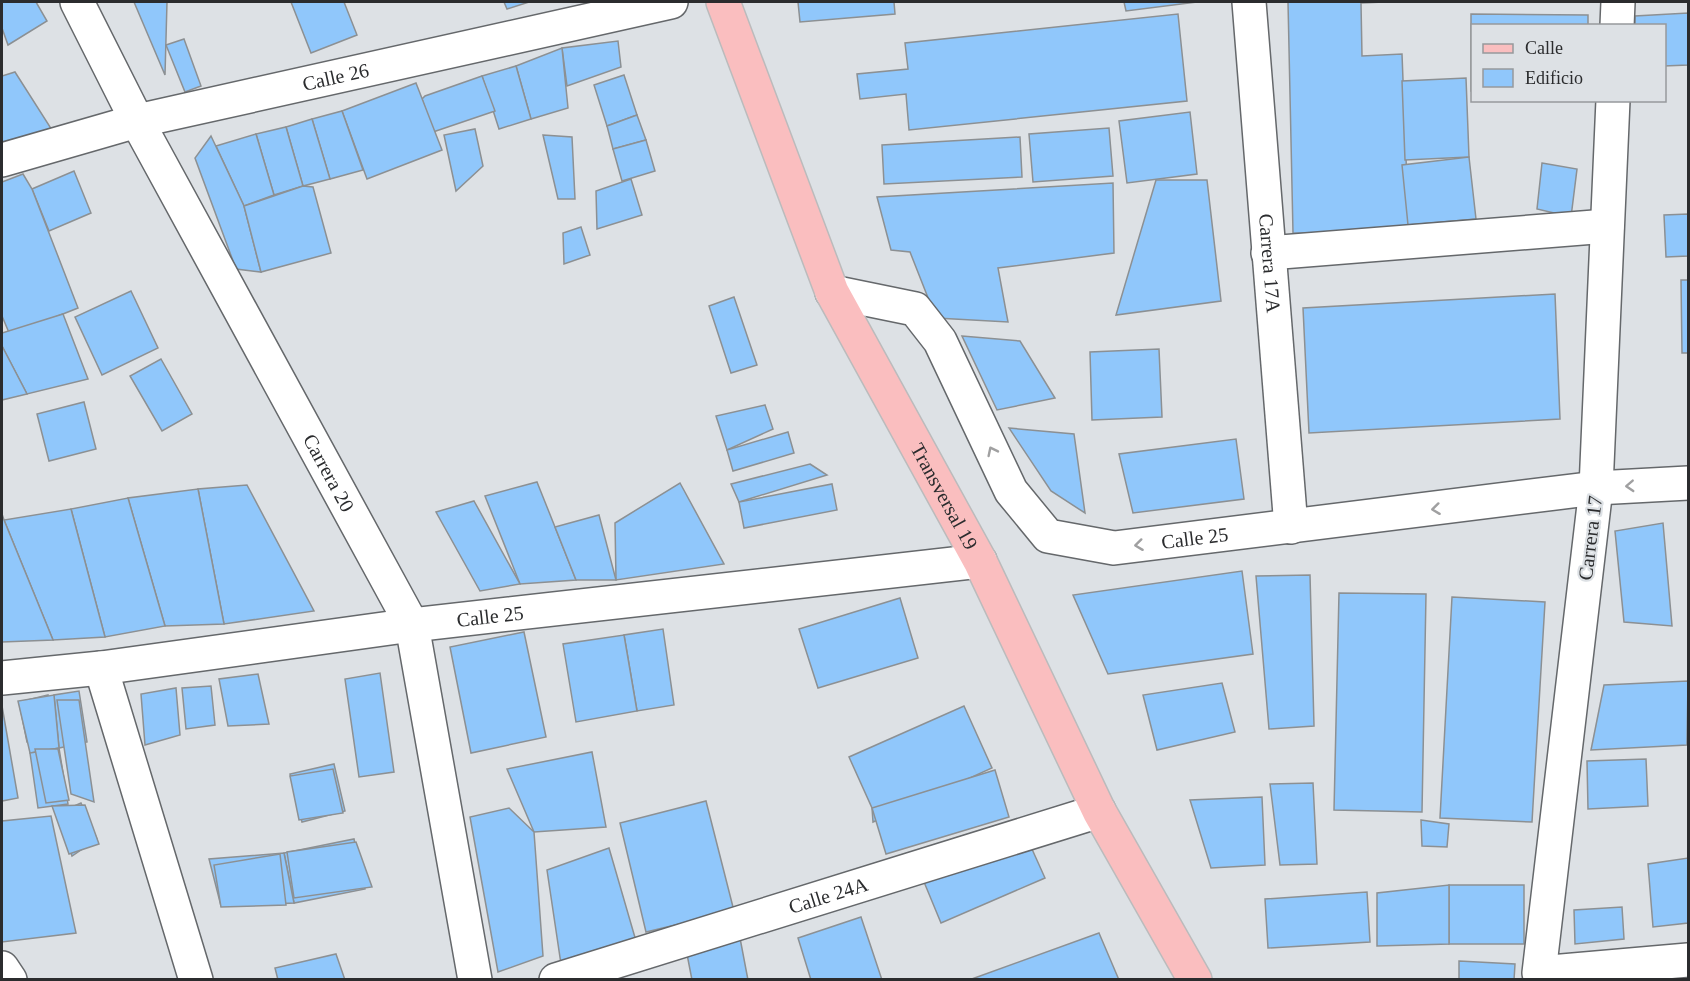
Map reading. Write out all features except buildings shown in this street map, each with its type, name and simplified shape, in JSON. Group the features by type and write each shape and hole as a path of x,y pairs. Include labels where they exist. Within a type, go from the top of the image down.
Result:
{"main road":[{"name":"Transversal 19","path":"723,2 832,292 980,561 1099,811 1195,980"}],"street":[{"name":"Carrera 20","path":"77,2 137,121 412,625 475,980"},
{"name":"Calle 26","path":"2,160 137,121 671,2"},
{"name":"Carrera 17A","path":"1249,2 1291,527"},
{"path":"1617,24 1618,2"},
{"name":"Carrera 17","path":"1613,102 1596,488 1539,973 1689,960"},
{"path":"1268,253 1607,226"},
{"name":"Calle 25","path":"832,292 915,309 940,341 1011,491 1048,536 1114,548 1596,488 1689,483"},
{"name":"Calle 25","path":"2,678 101,668 412,625 980,561"},
{"path":"101,668 196,980"},
{"name":"Calle 24A","path":"556,980 1099,811"},
{"path":"2,968 10,980"}]}
